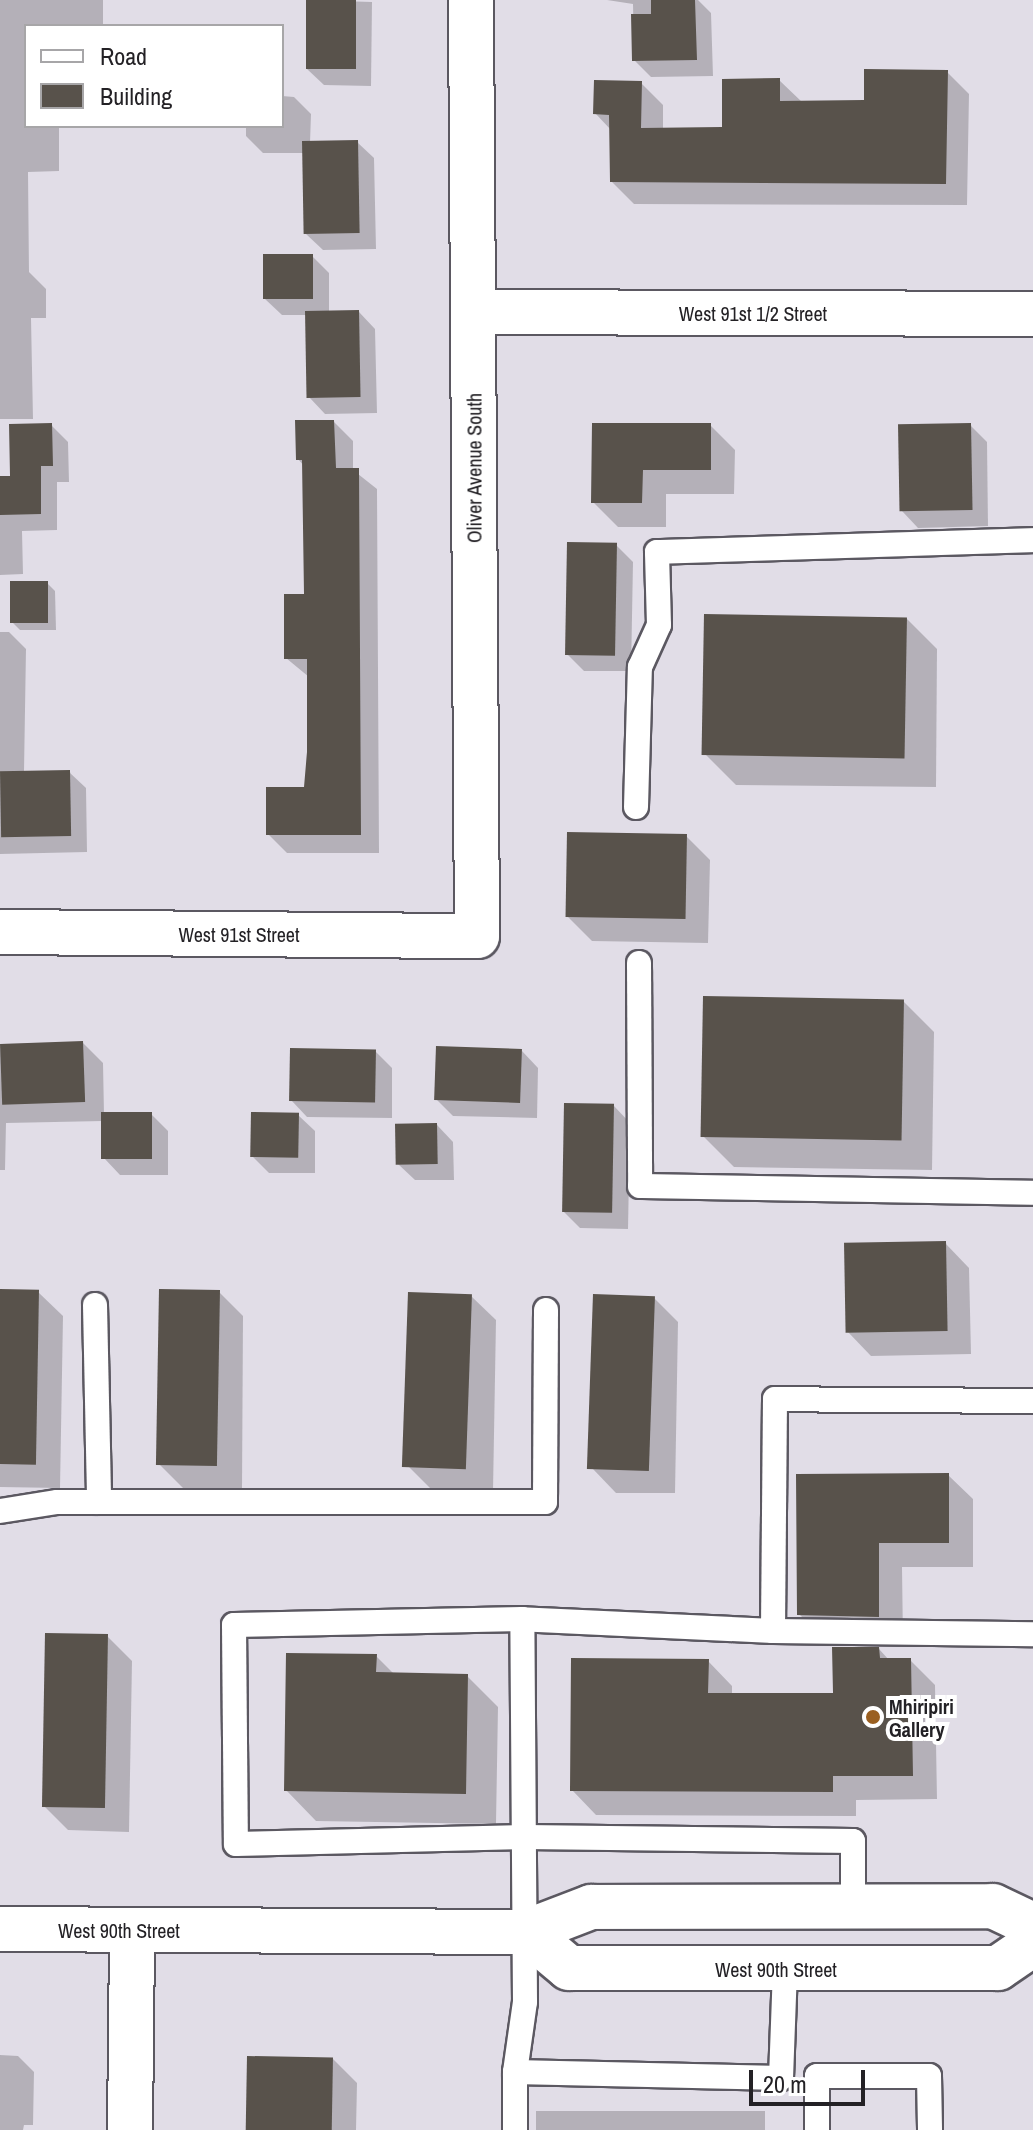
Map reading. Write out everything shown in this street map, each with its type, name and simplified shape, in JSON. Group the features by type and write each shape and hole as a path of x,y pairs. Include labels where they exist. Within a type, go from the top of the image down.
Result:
{"street":[{"name":"Oliver Avenue South","path":"471,0 477,936"},
{"name":"West 91st 1/2 Street","path":"474,312 1033,314"},
{"name":"West 91st Street","path":"0,932 477,936"},
{"name":"West 90th Street","path":"0,1929 526,1932 591,1907 993,1906 1033,1925"},
{"path":"130,2130 132,1930"},
{"name":"West 90th Street","path":"526,1932 569,1968 785,1971 998,1968 1033,1944"}],"lane":[{"path":"636,807 640,667 659,625 657,552 1033,540"},
{"path":"639,963 640,1186 1033,1193"},
{"path":"95,1305 99,1502"},
{"path":"0,1511 99,1502 545,1502 546,1310"},
{"path":"773,1631 775,1399 1033,1401"},
{"path":"515,2130 515,2072 525,2002 526,1932 522,1619"},
{"path":"853,1908 853,1841 525,1837 236,1844 234,1625 522,1619 773,1631 1033,1634"},
{"path":"781,2078 785,1971"},
{"path":"515,2072 781,2078 929,2076 930,2130"},
{"path":"817,2076 817,2130"}],"building":[{"path":"306,0 356,0 356,69 306,69"},
{"path":"651,0 695,0 697,60 632,61 631,14 651,14"},
{"path":"864,69 948,70 946,184 610,182 609,115 593,114 594,80 642,81 641,128 722,127 722,79 780,78 780,101 864,100"},
{"path":"358,140 360,233 304,234 302,141"},
{"path":"263,254 313,254 313,299 263,299"},
{"path":"359,310 361,397 307,398 305,311"},
{"path":"295,420 334,420 336,468 359,468 361,835 266,835 266,787 304,787 307,752 307,659 284,659 284,594 304,594 302,460 296,460"},
{"path":"52,423 53,466 41,466 41,514 0,515 0,476 10,476 9,424"},
{"path":"592,423 711,423 711,470 643,470 642,503 591,503"},
{"path":"971,423 973,510 900,511 898,424"},
{"path":"567,542 617,543 615,656 565,655"},
{"path":"10,581 48,581 48,623 10,623"},
{"path":"704,614 907,618 905,759 702,755"},
{"path":"70,770 71,836 1,837 0,771"},
{"path":"567,832 687,834 685,919 566,917"},
{"path":"703,996 904,1000 902,1140 701,1137"},
{"path":"83,1041 85,1102 2,1105 0,1044"},
{"path":"436,1046 522,1049 520,1103 434,1100"},
{"path":"290,1048 376,1050 375,1102 289,1101"},
{"path":"564,1103 614,1104 612,1213 562,1212"},
{"path":"101,1112 152,1112 152,1159 101,1159"},
{"path":"251,1112 299,1113 298,1158 250,1157"},
{"path":"437,1123 438,1164 396,1165 395,1124"},
{"path":"946,1241 948,1331 846,1333 844,1243"},
{"path":"0,1289 39,1290 36,1465 0,1464"},
{"path":"159,1289 220,1290 217,1466 156,1465"},
{"path":"408,1292 472,1294 466,1469 402,1467"},
{"path":"593,1294 655,1296 649,1471 587,1469"},
{"path":"949,1473 949,1543 879,1543 879,1617 797,1615 796,1474"},
{"path":"45,1633 108,1634 105,1808 42,1807"},
{"path":"832,1647 879,1647 880,1658 911,1658 913,1776 833,1776 833,1792 570,1791 571,1658 709,1659 708,1693 833,1693"},
{"path":"286,1653 377,1654 376,1672 468,1674 466,1794 284,1791"},
{"path":"247,2056 333,2058 332,2130 246,2130"}],"place":[{"name":"Mhiripiri Gallery","path":"873,1717"}]}
